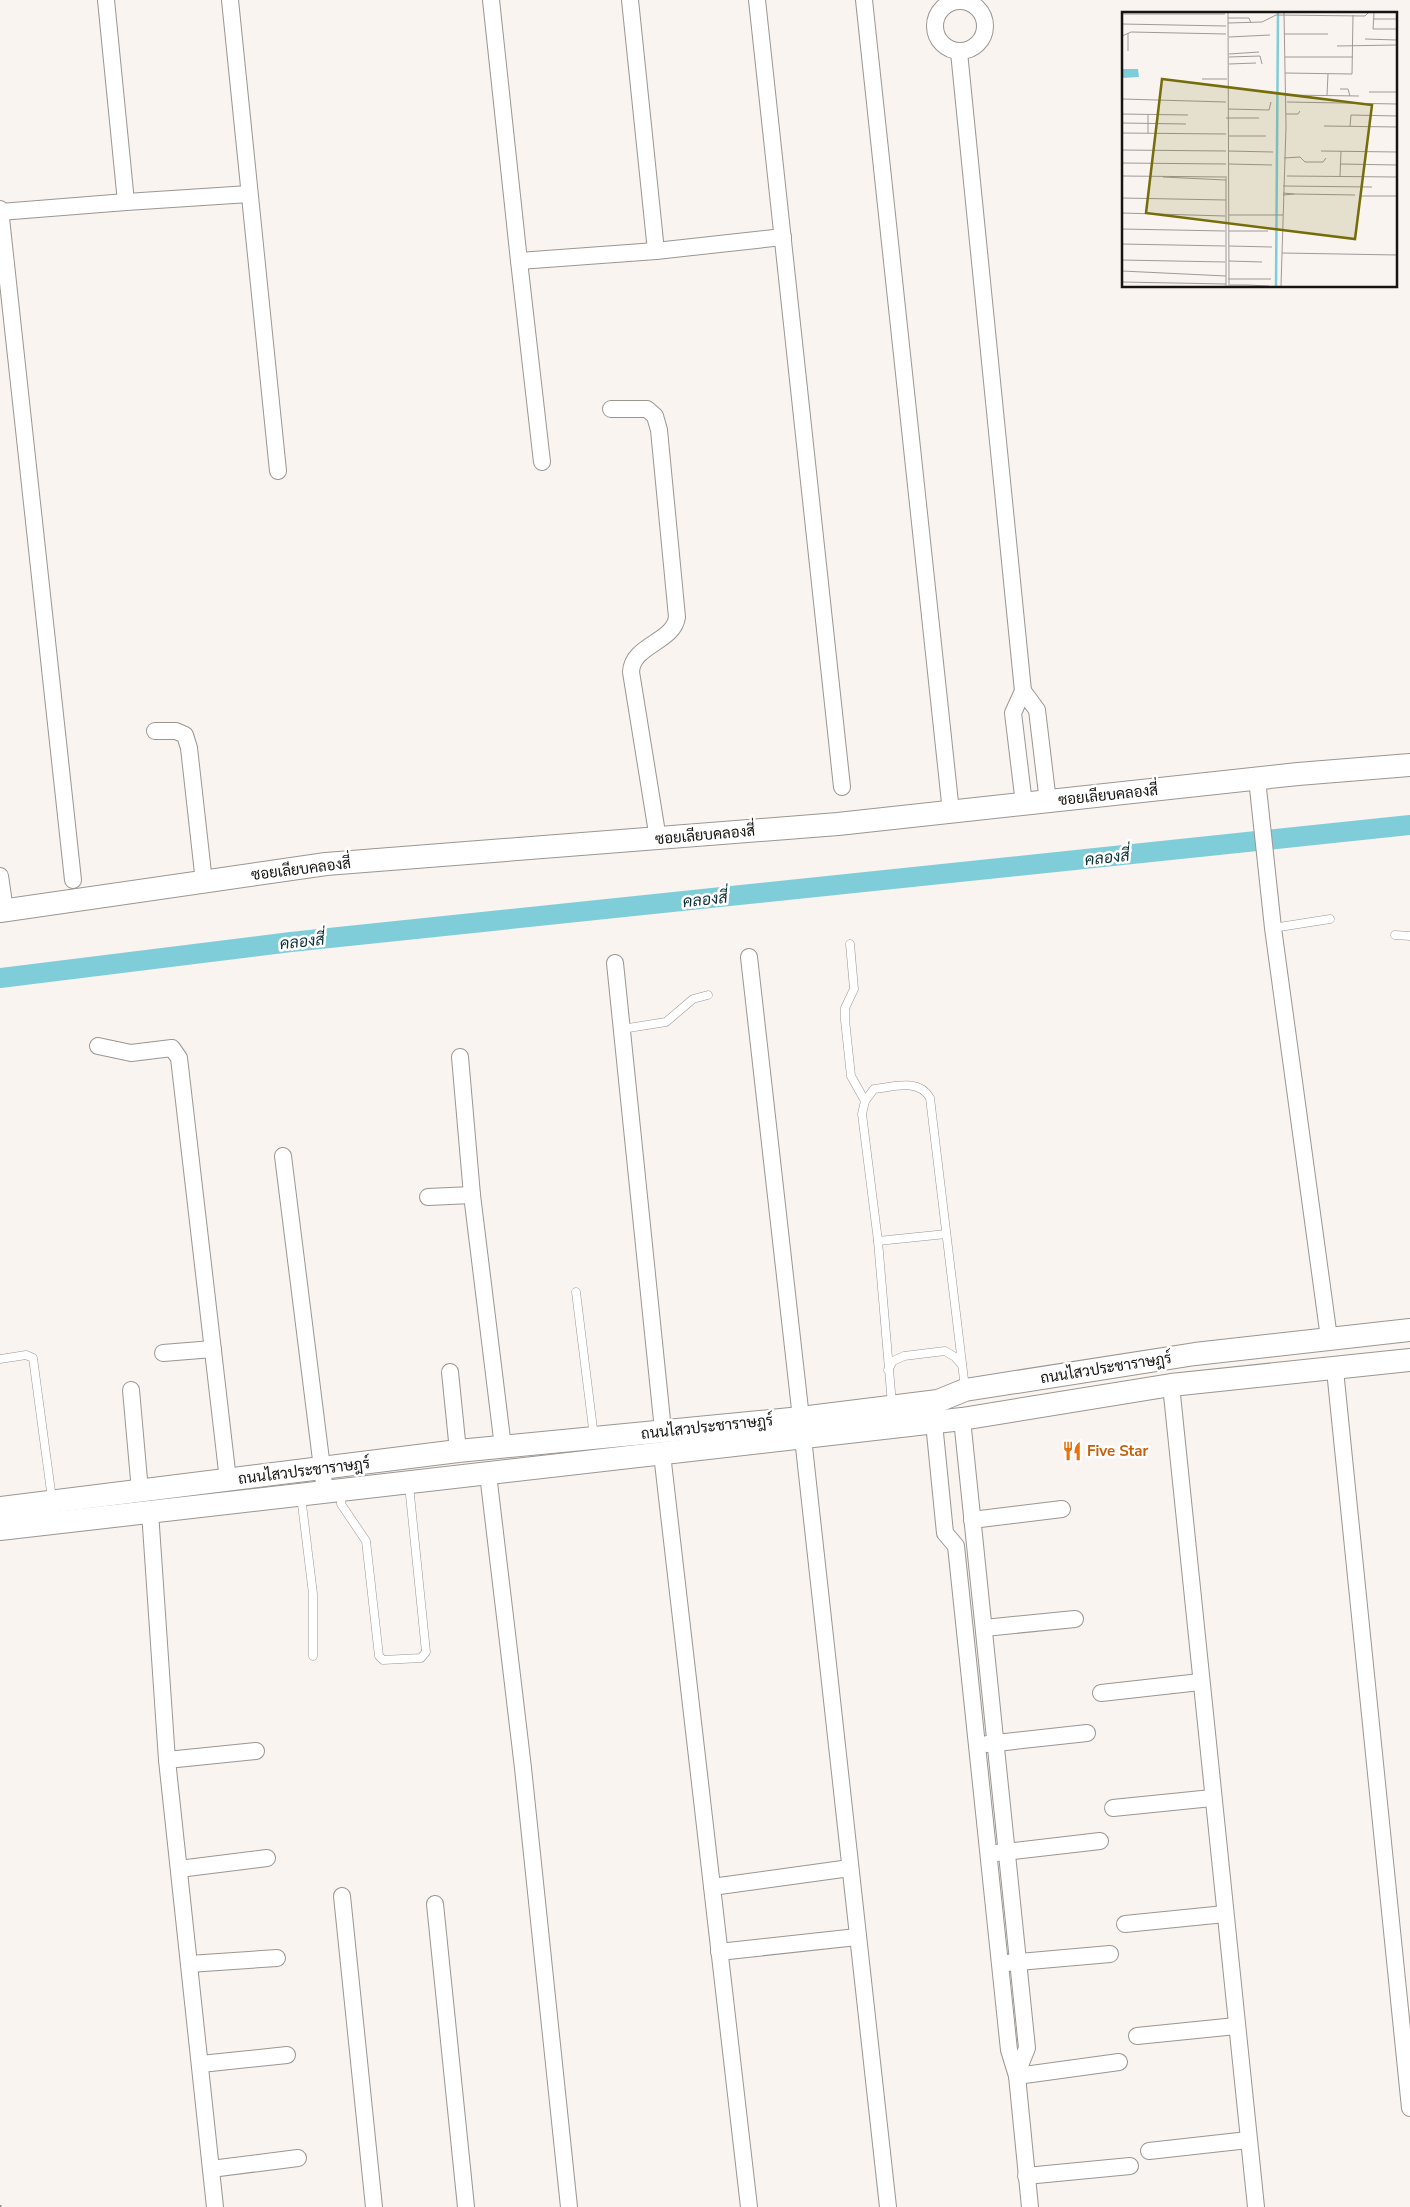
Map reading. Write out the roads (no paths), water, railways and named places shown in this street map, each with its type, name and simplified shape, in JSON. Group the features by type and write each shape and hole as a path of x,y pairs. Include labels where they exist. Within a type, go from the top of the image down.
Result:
{"main road":[{"name":"ซอยเลียบคลองสี่","path":"2,911 326,864 838,824 1257,779 1410,765"},
{"name":"ถนนไสวประชาราษฎร์","path":"0,1530 662,1454 802,1428 892,1406 938,1401 965,1390 1195,1354 1410,1330"},
{"name":"ถนนไสวประชาราษฎร์","path":"0,1508 458,1451 594,1439 662,1430 802,1428 962,1420 1170,1385 1335,1370 1410,1360"}],"street":[{"path":"106,0 126,202"},
{"path":"230,0 278,470"},
{"path":"492,0 542,462"},
{"path":"630,0 656,251"},
{"path":"757,0 842,787"},
{"path":"864,0 951,812"},
{"path":"956,0 966,1 976,6 983,14 986,25 984,35 978,44 969,50 959,52 949,49 940,43 936,33 935,22 938,12 956,0"},
{"path":"959,52 1023,691 1013,713 1024,804"},
{"path":"73,880 0,210 249,194"},
{"path":"519,261 656,251 783,237"},
{"path":"611,409 647,409 655,416 659,430 677,617 674,626 633,660 631,672 658,839"},
{"path":"1023,691 1037,710 1048,802"},
{"path":"154,731 176,731 184,735 189,748 204,882"},
{"path":"1257,779 1272,928 1329,1338"},
{"path":"0,876 2,911"},
{"path":"749,956 888,2207"},
{"path":"615,963 662,1430"},
{"path":"98,1046 132,1053 172,1048 179,1058 228,1480"},
{"path":"460,1057 472,1194 503,1447"},
{"path":"283,1156 322,1468 333,1491"},
{"path":"428,1197 472,1194"},
{"path":"163,1353 213,1349"},
{"path":"1335,1370 1410,2108"},
{"path":"450,1372 458,1451"},
{"path":"1170,1385 1256,2207"},
{"path":"131,1390 140,1490"},
{"path":"962,1420 1027,2048 1017,2074"},
{"path":"934,1422 945,1533 956,1546 1009,2050 1017,2074 1030,2207"},
{"path":"662,1454 749,2207"},
{"path":"488,1474 523,1768 569,2207"},
{"path":"972,1520 1062,1509"},
{"path":"150,1512 167,1760 215,2207"},
{"path":"956,1546 975,1544"},
{"path":"984,1628 1075,1619"},
{"path":"1101,1693 1200,1682"},
{"path":"977,1745 1087,1733"},
{"path":"167,1760 256,1750"},
{"path":"1113,1808 1212,1798"},
{"path":"988,1854 1100,1841"},
{"path":"179,1869 266,1858"},
{"path":"712,1887 850,1868"},
{"path":"342,1896 374,2207"},
{"path":"435,1904 466,2207"},
{"path":"1125,1924 1225,1914"},
{"path":"719,1952 858,1937"},
{"path":"1000,1964 1110,1954"},
{"path":"189,1964 277,1958"},
{"path":"1137,2036 1236,2026"},
{"path":"201,2064 287,2055"},
{"path":"1017,2074 1119,2062"},
{"path":"1149,2150 1248,2140"},
{"path":"212,2170 298,2158"},
{"path":"1026,2176 1130,2166"}],"lane":[{"path":"1272,928 1330,919"},
{"path":"1395,936 1410,936"},
{"path":"850,944 854,986 846,1008 846,1029 851,1076 865,1101"},
{"path":"622,1029 666,1022 681,1007 693,1000 708,996"},
{"path":"892,1406 878,1242 862,1114 865,1101 874,1089 916,1085 926,1092 931,1104 965,1390"},
{"path":"878,1242 946,1234"},
{"path":"576,1292 594,1439"},
{"path":"888,1370 893,1361 904,1356 945,1351 955,1357 962,1365"},
{"path":"0,1359 26,1355 33,1358 52,1501"},
{"path":"333,1491 366,1541 379,1656 383,1660 421,1658 426,1652 409,1483"},
{"path":"301,1495 313,1594 313,1656"}],"waterway":[{"name":"คลองสี่","path":"0,978 291,942 1410,825"}],"place":[{"name":"Five Star","path":"1072,1451"}]}
